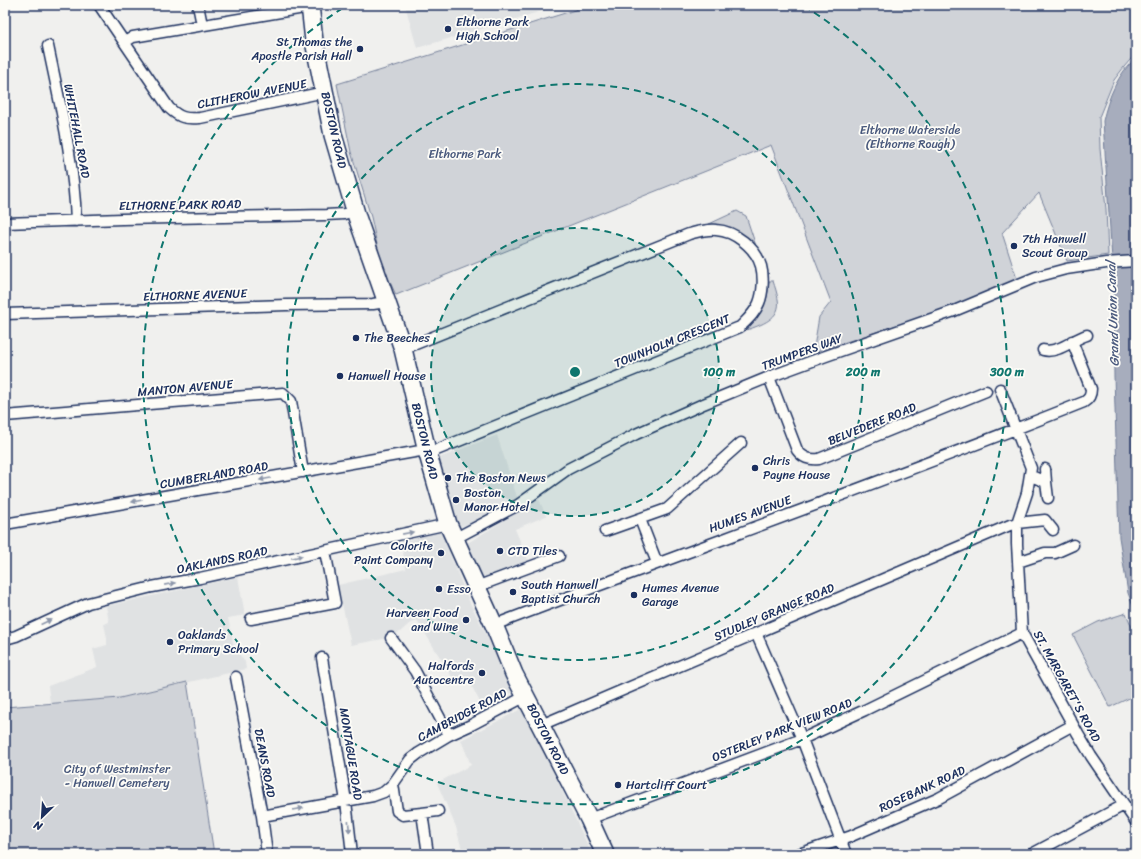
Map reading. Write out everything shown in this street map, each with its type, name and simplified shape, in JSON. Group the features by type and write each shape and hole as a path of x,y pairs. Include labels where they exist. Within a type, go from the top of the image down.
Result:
{"main road":[{"name":"BOSTON ROAD","path":"310,6 314,41 333,135 355,211 403,349 427,451 451,532 494,625 509,663 589,819 605,854"}],"street":[{"name":"CLITHEROW AVENUE","path":"99,5 169,108 177,115 186,119 200,118 325,92"},
{"path":"198,5 202,25"},
{"path":"125,42 133,37 310,6"},
{"name":"WHITEHALL ROAD","path":"48,46 75,189 76,221"},
{"name":"ELTHORNE PARK ROAD","path":"5,223 326,215 344,214 355,211"},
{"name":"TOWNHOLM CRESCENT","path":"403,349 688,234 717,230 732,235 744,241 754,252 761,266 763,283 759,302 753,314 740,327 434,451 427,451"},
{"name":"TRUMPERS WAY","path":"451,532 518,505 568,469 643,431 769,377 954,311 1036,277 1066,269 1106,262 1136,261"},
{"name":"ELTHORNE AVENUE","path":"5,314 286,305 373,304 386,302"},
{"path":"1043,350 1053,351 1087,335"},
{"name":"HUMES AVENUE","path":"494,625 1016,430 1084,402 1088,400 1091,395 1091,390 1072,341"},
{"name":"BELVEDERE ROAD","path":"769,377 797,450 800,454 810,460 819,459 986,391"},
{"name":"ST. MARGARET'S ROAD","path":"1000,389 1031,468 1031,476 1027,493 1017,523 1022,633 1091,756 1136,822"},
{"name":"MANTON AVENUE","path":"5,416 283,393 291,401 303,472"},
{"path":"605,532 667,509 741,443"},
{"name":"CUMBERLAND ROAD","path":"5,524 427,451"},
{"path":"1045,469 1048,498"},
{"path":"1031,476 1046,482"},
{"path":"640,519 657,563"},
{"name":"STUDLEY GRANGE ROAD","path":"541,725 1017,523 1045,520 1053,530"},
{"name":"OAKLANDS ROAD","path":"7,637 16,636 88,603 152,587 325,551 451,532"},
{"path":"1018,562 1045,553 1055,553 1073,545"},
{"path":"251,619 335,603 325,551"},
{"path":"476,587 559,556"},
{"path":"756,633 802,739 846,854"},
{"name":"OSTERLEY PARK VIEW ROAD","path":"589,819 802,739 865,710 1022,633"},
{"path":"392,638 415,671 449,735"},
{"name":"MONTAGUE ROAD","path":"322,658 346,801 352,854"},
{"name":"DEANS ROAD","path":"236,677 262,816 267,854"},
{"name":"CAMBRIDGE ROAD","path":"262,816 373,796 384,792 393,784 410,760 449,735 526,696"},
{"name":"ROSEBANK ROAD","path":"799,854 849,836 939,798 1073,725"},
{"path":"393,784 397,811 403,815 438,811"},
{"path":"1032,854 1124,805"},
{"path":"422,813 428,854"}],"shaded area":[{"name":"Elthorne Park High School","path":"405,5 562,5 417,48"},
{"path":"1136,101 1136,238 1131,116"},
{"path":"497,435 518,500 489,517 461,526 458,524 439,458"},
{"path":"539,499 546,516 515,529 529,562 484,579 466,544"},
{"path":"438,532 441,533 470,603 515,691 483,708 469,681 457,685 417,620 409,624 400,632 383,639 351,645 338,585 406,569 401,542"},
{"name":"Oaklands Primary School","path":"238,577 245,615 228,618 234,647 245,662 246,669 120,698 50,703 48,686 97,667 93,649 107,645 104,624 109,622 106,606"},
{"path":"523,708 592,854 463,854 456,827 437,783 471,765 461,740"}],"green space":[{"path":"591,5 1136,5 1136,53 1114,80 1099,117 1108,255 1067,261 1039,193 1002,233 1017,279 960,304 813,353 819,317 831,302 771,145 396,295 381,263 371,217 351,152 337,84"},
{"path":"737,211 746,216 756,246 744,236 733,230 707,225"},
{"path":"769,281 773,281 777,294 777,312 764,323 747,330 763,308 767,296"},
{"path":"1126,613 1136,637 1136,695 1110,707 1073,635 1098,622"},
{"name":"City of Westminster - Hanwell Cemetery","path":"187,682 214,854 5,854 5,707 120,698"}],"water":[{"path":"1136,58 1136,101 1131,116 1136,238 1136,614 1128,593 1119,537 1114,376 1113,275 1103,121 1111,95 1119,78"}],"place":[{"name":"Elthorne Park High School","path":"448,29"},
{"name":"St Thomas the Apostle Parish Hall","path":"360,49"},
{"name":"7th Hanwell Scout Group","path":"1014,246"},
{"name":"The Beeches","path":"356,338"},
{"name":"Hanwell House","path":"340,376"},
{"name":"Chris Payne House","path":"755,468"},
{"name":"The Boston News","path":"448,478"},
{"name":"Boston Manor Hotel","path":"456,500"},
{"name":"CTD Tiles","path":"500,551"},
{"name":"Colorite Paint Company","path":"441,553"},
{"name":"Esso","path":"439,589"},
{"name":"South Hanwell Baptist Church","path":"513,592"},
{"name":"Humes Avenue Garage","path":"634,595"},
{"name":"Harveen Food and Wine","path":"466,620"},
{"name":"Oaklands Primary School","path":"170,642"},
{"name":"Halfords Autocentre","path":"482,673"},
{"name":"Hartcliff Court","path":"618,785"}],"park label":[{"name":"Elthorne Waterside (Elthorne Rough)","path":"910,137"},
{"name":"Elthorne Park","path":"465,154"}],"water label":[{"name":"Grand Union Canal","path":"1112,314"}]}
